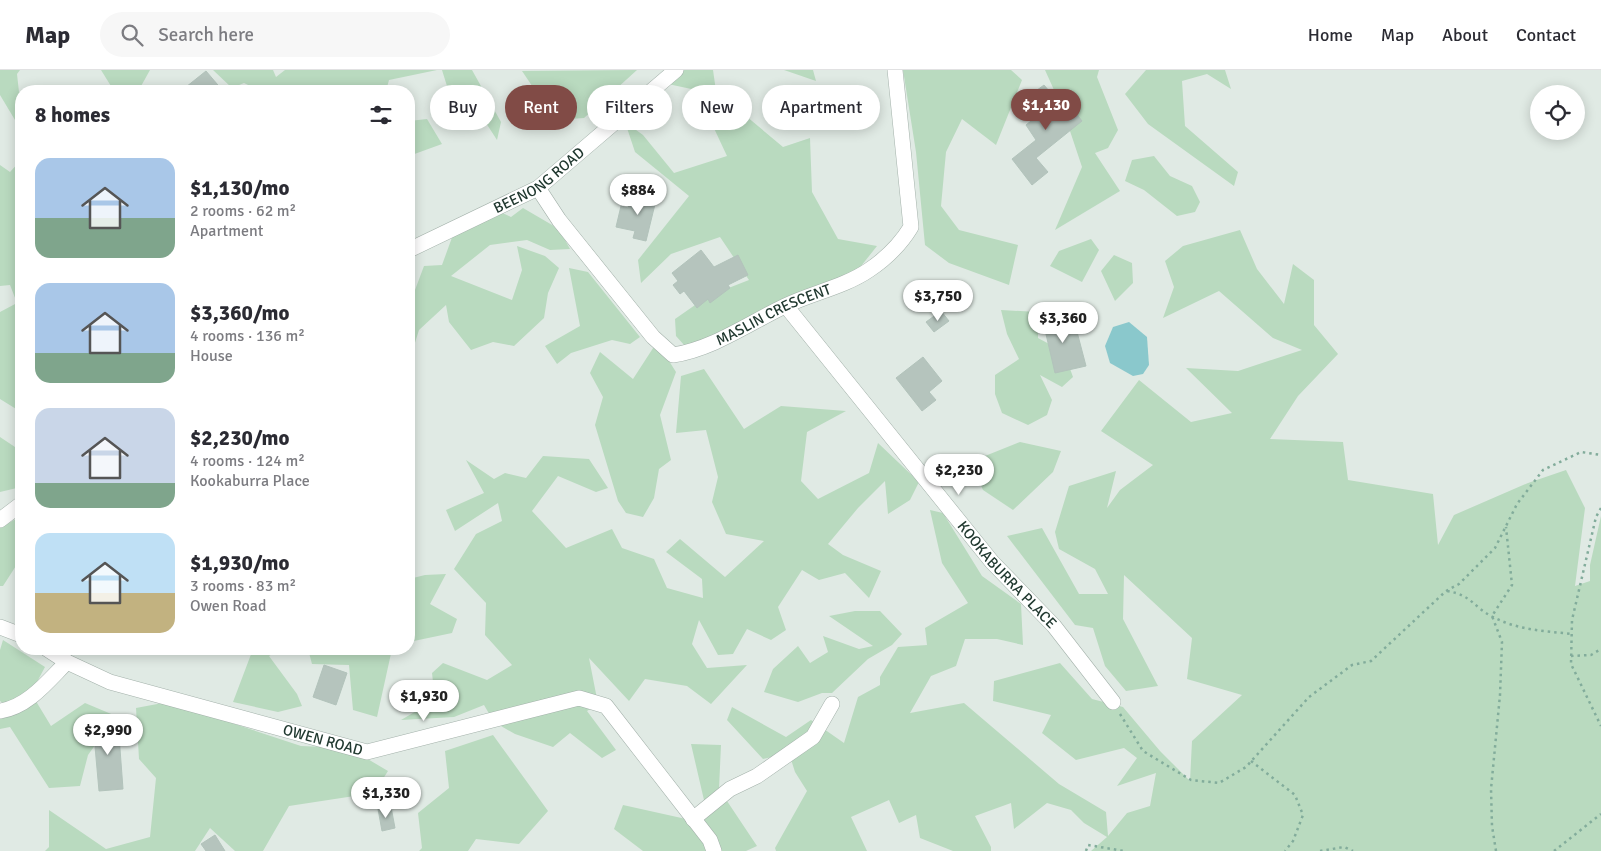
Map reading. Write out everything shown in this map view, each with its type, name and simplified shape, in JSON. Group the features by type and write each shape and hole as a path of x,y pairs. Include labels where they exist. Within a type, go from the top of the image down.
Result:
{"street":[{"name":"BEENONG ROAD","path":"415,247 538,188 676,70"},
{"name":"MASLIN CRESCENT","path":"538,188 559,220 653,337 673,354 692,352 786,306 868,270 899,246 911,227 895,70"},
{"name":"KOOKABURRA PLACE","path":"786,306 992,562 1054,626 1113,702"},
{"path":"0,520 15,509"},
{"path":"0,627 15,633"},
{"name":"OWEN ROAD","path":"56,655 110,682 367,752 579,698 606,706 710,840 714,851"},
{"path":"0,711 20,704 30,698 67,662"},
{"path":"694,819 730,789 757,776 814,737 832,704"}],"path":[{"path":"1113,702 1143,751 1190,780 1219,783 1246,766 1309,697 1352,665 1371,661 1446,591 1459,584 1495,548 1517,504 1543,470 1581,452 1601,454"},
{"path":"1601,508 1596,517 1572,620 1571,656 1571,664 1601,726"},
{"path":"1492,616 1512,585 1506,525"},
{"path":"1446,591 1461,594 1492,616 1524,629 1572,634"},
{"path":"1492,616 1502,642 1500,695 1491,789 1492,826 1496,851"},
{"path":"1571,656 1591,655 1601,649"},
{"path":"1251,761 1295,795 1303,815 1293,841 1285,851"},
{"path":"1554,851 1601,814"},
{"path":"1086,851 1088,845 1124,851"},
{"path":"1320,851 1344,847 1353,851"}],"green space":[{"path":"0,70 20,70 17,74 18,85 15,85 15,120 0,95"},
{"path":"101,70 150,70 142,85 110,85"},
{"path":"213,70 273,70 276,77 285,70 437,70 389,80 388,85 248,85 244,83 229,85"},
{"path":"442,70 472,70 480,85 447,85"},
{"path":"637,70 620,85 587,85 587,115 584,118 577,118 577,85 531,85 522,71"},
{"path":"684,70 713,70 715,85 682,85 682,87 668,84"},
{"path":"784,70 813,70 816,81"},
{"path":"903,70 1011,70 1022,80 996,145 962,119 946,152 941,206 959,230 1018,245 1009,285 949,263 925,245 916,152"},
{"path":"1045,70 1099,70 1097,77 1118,130 1108,148 1095,153 1120,191 1055,230 1082,167 1063,110"},
{"path":"1146,70 1225,70 1231,89 1207,74 1182,81 1185,126 1238,172 1234,186 1148,124 1125,94"},
{"path":"495,111 501,122 497,140 491,130 495,130"},
{"path":"427,119 430,124 430,130 434,130 442,144 415,154 415,120"},
{"path":"752,121 783,147 810,138 812,192 838,239 877,246 846,285 693,355 676,336 675,319 708,296 749,280 720,237 671,254 641,283 638,260 689,196 635,152 628,130 636,130 643,135 674,173 727,156 715,130 752,130"},
{"path":"1154,156 1170,176 1192,186 1200,202 1195,212 1177,216 1144,190 1125,181 1132,160"},
{"path":"0,165 10,172 15,167 15,298 10,285 0,286"},
{"path":"523,208 559,229 570,249 550,250 527,240 490,245 451,276 512,300 522,270 517,246 545,256 559,268 548,293 544,318 514,346 493,342 471,350 449,322 446,305 419,330 415,343 415,290 424,266 442,265 454,232 496,210 511,217"},
{"path":"1240,230 1257,269 1284,304 1293,264 1314,280 1314,325 1338,354 1298,396 1270,439 1343,442 1348,480 1433,494 1438,545 1454,515 1528,483 1566,470 1585,508 1575,586 1590,581 1590,565 1601,516 1601,851 1091,851 1107,837 1084,823 1071,810 1047,803 1014,829 1011,803 975,816 991,847 991,851 953,851 920,838 916,815 899,823 889,800 851,817 867,851 776,851 775,848 807,791 795,772 789,753 763,759 727,720 732,707 786,737 811,720 844,743 858,697 880,685 880,677 898,647 927,645 925,628 968,603 942,563 930,510 943,513 982,576 1021,604 1023,645 997,639 965,639 956,666 931,676 910,713 964,703 1059,784 1106,812 1108,836 1127,813 1150,806 1156,773 1117,786 1137,758 1124,748 1076,760 1042,733 1051,715 993,701 994,681 1060,663 1092,699 1123,707 1160,751 1190,781 1192,741 1242,695 1187,679 1192,638 1124,575 1123,619 1158,686 1126,691 1105,666 1093,628 1075,625 1007,536 1042,528 1079,594 1108,594 1095,569 1059,549 1055,532 1069,486 1116,471 1107,508 1120,490 1153,465 1101,431 1139,380 1191,422 1232,413 1186,368 1238,371 1302,350 1273,338 1219,291 1163,318 1174,287 1165,261 1183,246"},
{"path":"1091,239 1099,250 1082,282 1050,266 1059,251"},
{"path":"1114,255 1132,263 1133,283 1115,301 1101,271"},
{"path":"569,268 588,272 640,337 630,344 612,340 571,353 557,364 545,346 580,326"},
{"path":"15,304 15,408 0,399 0,312"},
{"path":"1001,310 1038,312 1038,338 1064,352 1073,377 1062,387 1040,375 1052,400 1047,415 1028,425 1002,413 995,394 995,375 1019,359 1007,334"},
{"path":"657,342 676,372 660,415 671,460 659,469 654,498 643,517 626,513 618,501 595,425 603,397 590,373 600,352 633,379"},
{"path":"704,369 744,429 781,406 846,411 807,432 801,481 818,499 869,473 878,443 919,482 910,500 888,514 885,481 858,508 828,544 843,555 881,571 869,598 845,573 819,580 802,570 778,607 786,630 771,640 747,629 733,654 718,655 699,620 692,644 707,668 747,665 711,704 687,686 645,679 629,701 589,658 598,704 587,711 616,750 602,758 570,733 553,747 515,734 494,722 484,705 454,717 401,720 435,700 432,673 443,663 487,680 512,665 485,635 486,603 454,569 476,534 502,521 498,503 455,531 446,510 484,493 466,460 494,479 505,473 526,478 543,456 589,459 608,488 596,492 558,476 532,511 566,548 612,529 622,548 654,559 667,588 703,598 702,579 666,552 680,539 725,577 764,541 726,534 712,502 718,477 706,430 676,433 681,376"},
{"path":"0,437 15,447 15,488 0,492"},
{"path":"1020,442 1061,451 1053,472 1013,510 983,490 970,462"},
{"path":"15,519 15,567 3,586 0,586 0,528"},
{"path":"446,574 430,604 457,619 452,633 415,641 415,578"},
{"path":"855,611 880,611 902,634 892,645 868,659 832,693 822,693 798,702 764,692 773,669 798,646 810,663 828,652 823,636 859,649 873,646 829,616"},
{"path":"3,640 15,648 15,655 26,655 45,667 31,693 51,726 85,703 116,716 88,755 80,786 49,788 10,727 0,729 0,708 4,704 0,701 0,650"},
{"path":"251,655 271,655 269,656 297,694 302,706 278,712 233,702"},
{"path":"310,655 391,655 377,717 353,710 349,665 312,664"},
{"path":"168,702 301,746 349,748 388,771 374,793 289,806 263,851 235,851 210,828 195,851 45,851 49,847 49,810 106,849 150,837 156,778 139,759 136,708"},
{"path":"493,735 548,811 519,844 476,839 468,851 419,851 422,848 418,813 449,788 445,751"},
{"path":"691,744 721,745 719,789 757,846 746,851 643,851 614,829 623,805 686,819 707,813"}],"water":[{"path":"1129,322 1147,337 1149,365 1143,374 1133,376 1110,363 1105,346 1113,327"}],"building":[{"path":"206,71 218,85 188,85"},
{"path":"1044,85 1055,98 1061,94 1082,121 1036,158 1048,172 1032,185 1012,159 1036,140 1026,125 1042,112 1029,96"},
{"path":"644,192 657,196 646,241 633,238 635,231 616,227 621,206 628,208 630,200 641,203"},
{"path":"701,250 714,267 738,255 748,275 728,285 730,288 710,303 708,299 697,308 684,291 680,294 673,285 678,281 672,273"},
{"path":"941,311 949,321 934,332 926,322"},
{"path":"1063,312 1067,330 1076,328 1086,366 1055,373 1042,317"},
{"path":"923,357 942,381 929,392 936,400 922,411 896,378"},
{"path":"324,665 347,673 336,705 313,697"},
{"path":"118,722 123,789 99,791 93,724"},
{"path":"391,807 395,828 382,831 378,809"},
{"path":"215,835 225,851 206,851 201,844"}]}
